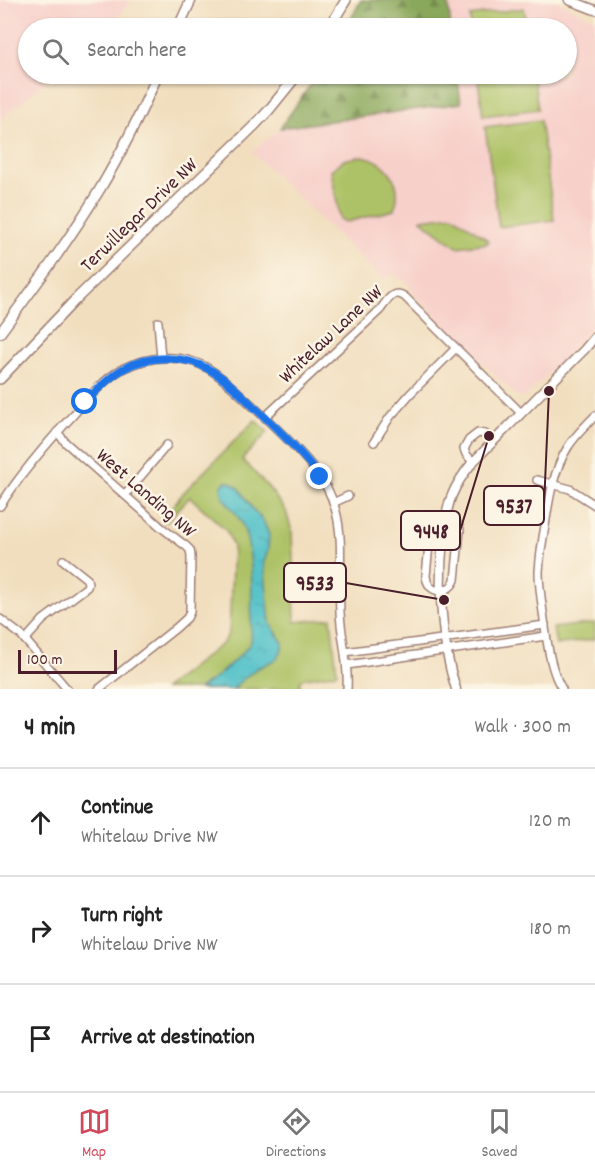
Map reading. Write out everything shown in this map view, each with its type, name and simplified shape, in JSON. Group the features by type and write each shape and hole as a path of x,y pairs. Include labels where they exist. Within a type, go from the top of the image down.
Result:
{"main road":[{"path":"183,18 191,0"},
{"path":"335,18 346,0"},
{"name":"Terwillegar Drive NW","path":"0,333 100,189 125,145 153,84"},
{"name":"Terwillegar Drive NW","path":"0,379 76,299 256,124 290,84"}],"street":[{"path":"569,0 595,10"},
{"name":"Whitelaw Lane NW","path":"265,417 397,293 405,297 521,413"},
{"path":"158,322 161,358"},
{"path":"456,689 447,650 440,590 440,565 445,521 452,496 473,462 595,337"},
{"path":"374,442 390,417 410,394 456,348"},
{"path":"0,506 33,459 57,432 104,383 124,368 145,360 161,358 187,360 206,367 231,385 306,458 320,477 333,503 339,527 339,592 347,664 347,689"},
{"path":"562,689 553,666 546,636 540,594 541,551 552,484 561,461 580,431 595,416"},
{"name":"West Landing NW","path":"57,432 66,443 190,550 191,556 190,612 187,618 99,689"},
{"path":"473,462 464,449 469,440 478,433 485,434 493,441"},
{"path":"125,495 167,445"},
{"path":"537,480 570,489 595,505"},
{"path":"333,503 348,496"},
{"path":"445,521 456,522 460,530 455,580 450,588 432,589 427,582 426,559 430,534 432,528 445,521"},
{"path":"25,640 44,620 87,587 87,579 63,560"},
{"path":"0,619 25,640 67,689"},
{"path":"345,652 545,625"},
{"path":"347,664 546,636"}],"shaded area":[{"path":"0,0 132,0 117,18 18,18 18,84 43,84 0,120"},
{"path":"448,0 554,0 595,19 595,322 573,349 524,398 515,395 412,292 407,282 392,274 382,279 252,152 280,128 461,103 458,84 577,84 577,18 450,18"}],"green space":[{"path":"361,0 448,0 450,18 351,18"},
{"path":"524,8 526,18 470,18 470,16"},
{"path":"311,84 458,84 461,103 280,128"},
{"path":"478,84 534,84 538,109 483,116"},
{"path":"540,120 554,220 499,227 485,127"},
{"path":"361,156 371,158 386,168 395,183 397,200 394,210 346,222 340,219 331,170 344,160"},
{"path":"453,215 488,240 488,243 457,247 421,220"},
{"path":"255,420 268,432 242,459 269,488 286,511 292,532 295,622 331,618 337,673 301,679 299,689 164,689 223,643 229,633 233,546 226,530 190,497 166,522 162,519 185,491"},
{"path":"595,623 595,639 556,645 553,628"}],"water":[{"path":"225,482 230,482 239,488 263,520 269,535 264,563 270,623 283,643 277,659 256,669 235,686 235,689 200,689 215,678 251,642 252,574 249,549 241,521 222,493 221,487"}],"place":[{"name":"9537","path":"549,391"},
{"name":"9448","path":"489,436"},
{"name":"9533","path":"444,600"}],"route":[{"path":"85,402 104,383 124,368 145,360 166,358 187,360 206,367 231,385 306,458 320,477"}]}
